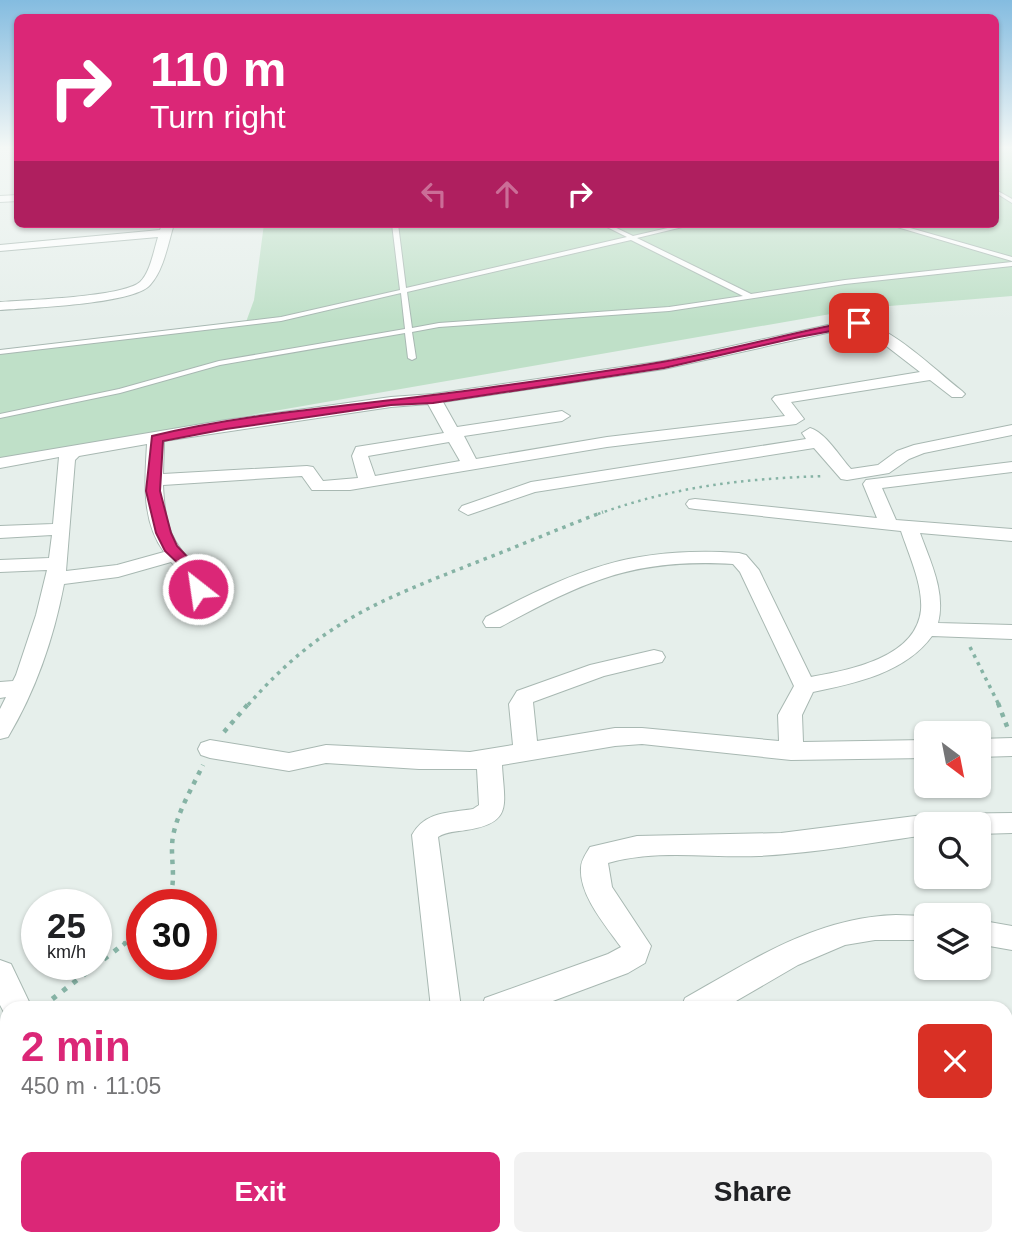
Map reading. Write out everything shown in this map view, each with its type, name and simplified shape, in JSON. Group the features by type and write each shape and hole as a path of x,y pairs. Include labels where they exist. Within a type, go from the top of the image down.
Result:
{"street":[{"path":"0,248 166,228 148,279 132,291 0,306"},
{"path":"0,463 55,452 74,452 156,439 226,425 365,405 433,399 664,365 855,323 864,325 957,394"},
{"path":"932,375 780,399 847,475 877,471 920,449 1012,430"},
{"path":"433,399 471,465"},
{"path":"368,482 360,456 362,450 562,416"},
{"path":"154,480 307,471 318,486 346,494 368,482 607,442 796,419"},
{"path":"156,439 155,500 163,533 176,555 190,567 198,589"},
{"path":"468,510 531,487 819,442"},
{"path":"0,731 11,689 43,625 55,571 67,458 74,452"},
{"path":"805,686 856,675 889,662 907,650 926,629 931,611 929,593 899,526 872,484 1012,467"},
{"path":"695,504 1012,535"},
{"path":"0,532 60,528"},
{"path":"0,566 55,571 118,571 176,555"},
{"path":"492,622 596,572 670,561 739,559 749,570 805,686"},
{"path":"926,629 962,633 1012,632"},
{"path":"526,752 521,704 529,694 598,670 654,657"},
{"path":"792,751 790,715 805,686"},
{"path":"210,749 289,762 326,754 444,761 489,758 597,738 642,736 792,751 914,749"},
{"path":"991,748 1012,747"},
{"path":"445,1001 425,835 427,830 436,824 470,821 488,813 493,803 489,758"},
{"path":"991,824 1012,823"},
{"path":"515,1001 618,964 635,954 635,946 607,905 594,875 593,864 599,855 626,849 663,846 741,846 844,838 914,827"},
{"path":"709,1001 817,942 848,932 878,928 914,928"},
{"path":"991,934 1012,938"},
{"path":"0,973 14,1001"}],"lane":[{"path":"396,228 412,358"},
{"path":"613,228 751,297"},
{"path":"0,352 254,323 674,228"},
{"path":"903,228 1012,261"},
{"path":"0,416 120,391 219,363 408,330 469,322 669,309 845,282 1012,261"}],"path":[{"path":"174,889 172,848 175,833 210,749 278,670 338,624 414,587 549,532 676,490 743,482 847,475"},
{"path":"962,633 992,687 1012,739"},
{"path":"49,1001 126,942"}],"green space":[{"path":"999,205 1012,205 1012,296 865,308 223,420 0,465 0,352 246,322 254,300 263,228 999,228"}],"route":[{"path":"198,589 190,567 170,548 163,533 153,491 156,439 226,425 391,402 433,399 664,365 830,327 859,323"}]}
